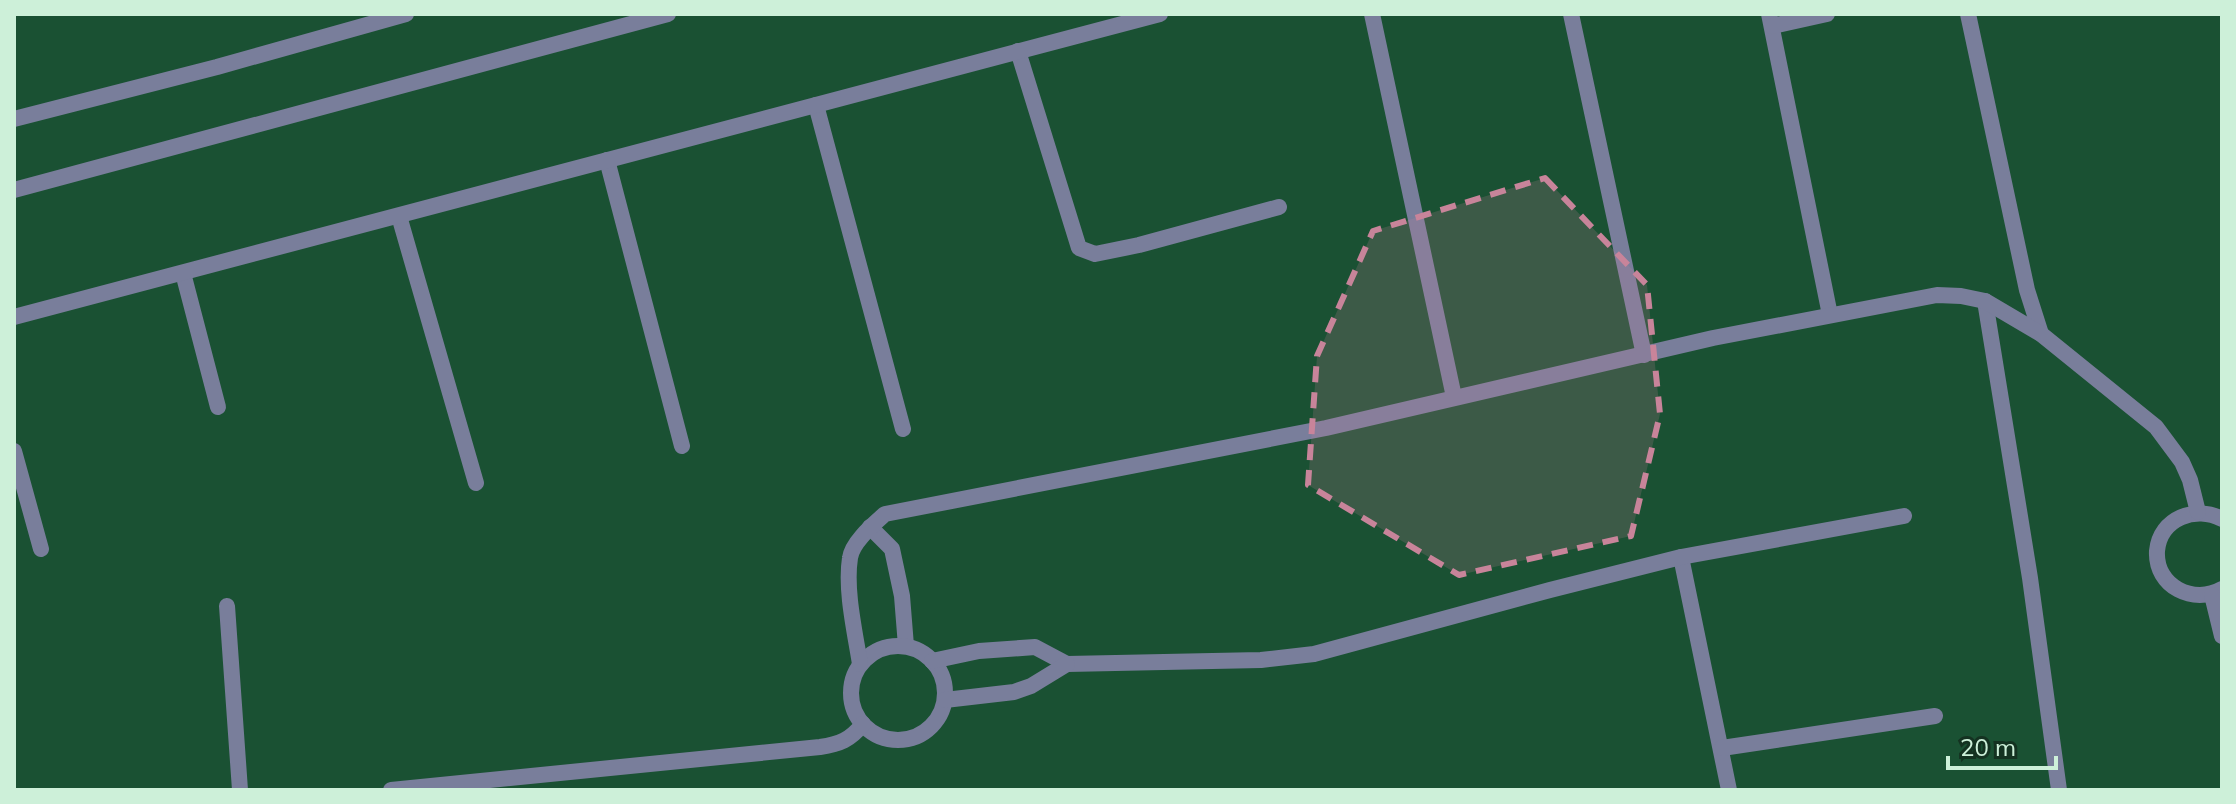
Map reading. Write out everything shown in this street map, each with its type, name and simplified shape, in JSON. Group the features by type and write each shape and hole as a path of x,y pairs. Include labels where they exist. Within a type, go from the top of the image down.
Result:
{"street":[{"path":"14,119 406,14"},
{"path":"14,190 668,14"},
{"path":"14,317 1160,14"},
{"path":"1372,14 1454,397"},
{"path":"1571,14 1644,355"},
{"path":"1827,14 1770,20 1830,315"},
{"path":"1968,14 2027,290 2041,334"},
{"path":"1018,51 1079,248 1095,254 1139,245 1279,207"},
{"path":"816,105 903,429"},
{"path":"607,160 682,446"},
{"path":"399,216 476,483"},
{"path":"183,273 218,407"},
{"path":"860,664 873,653 889,646 906,646 921,651 932,661 943,679 945,700 936,720 921,734 901,740 880,737 863,724 853,706 852,685 860,664 851,598 850,555 870,527 885,514 1326,428 1644,355 1937,295 1985,301 2041,334 2156,427 2182,462 2198,512"},
{"path":"1985,301 2030,578 2059,790"},
{"path":"14,451 41,549"},
{"path":"2222,519 2198,512 2178,518 2164,532 2157,551 2161,571 2173,587 2191,596 2217,592 2222,636"},
{"path":"932,661 979,651 1035,647 1067,664 1261,660 1314,654 1681,557 1904,516"},
{"path":"870,527 892,549 902,596 906,646"},
{"path":"1681,557 1729,790"},
{"path":"227,606 240,790"},
{"path":"945,700 1014,692 1031,686 1067,664"},
{"path":"1722,748 1935,716"},
{"path":"391,790 842,744 863,724"}],"highlighted area":[{"path":"1545,178 1647,285 1660,414 1631,536 1459,575 1308,485 1317,356 1373,231"}]}
